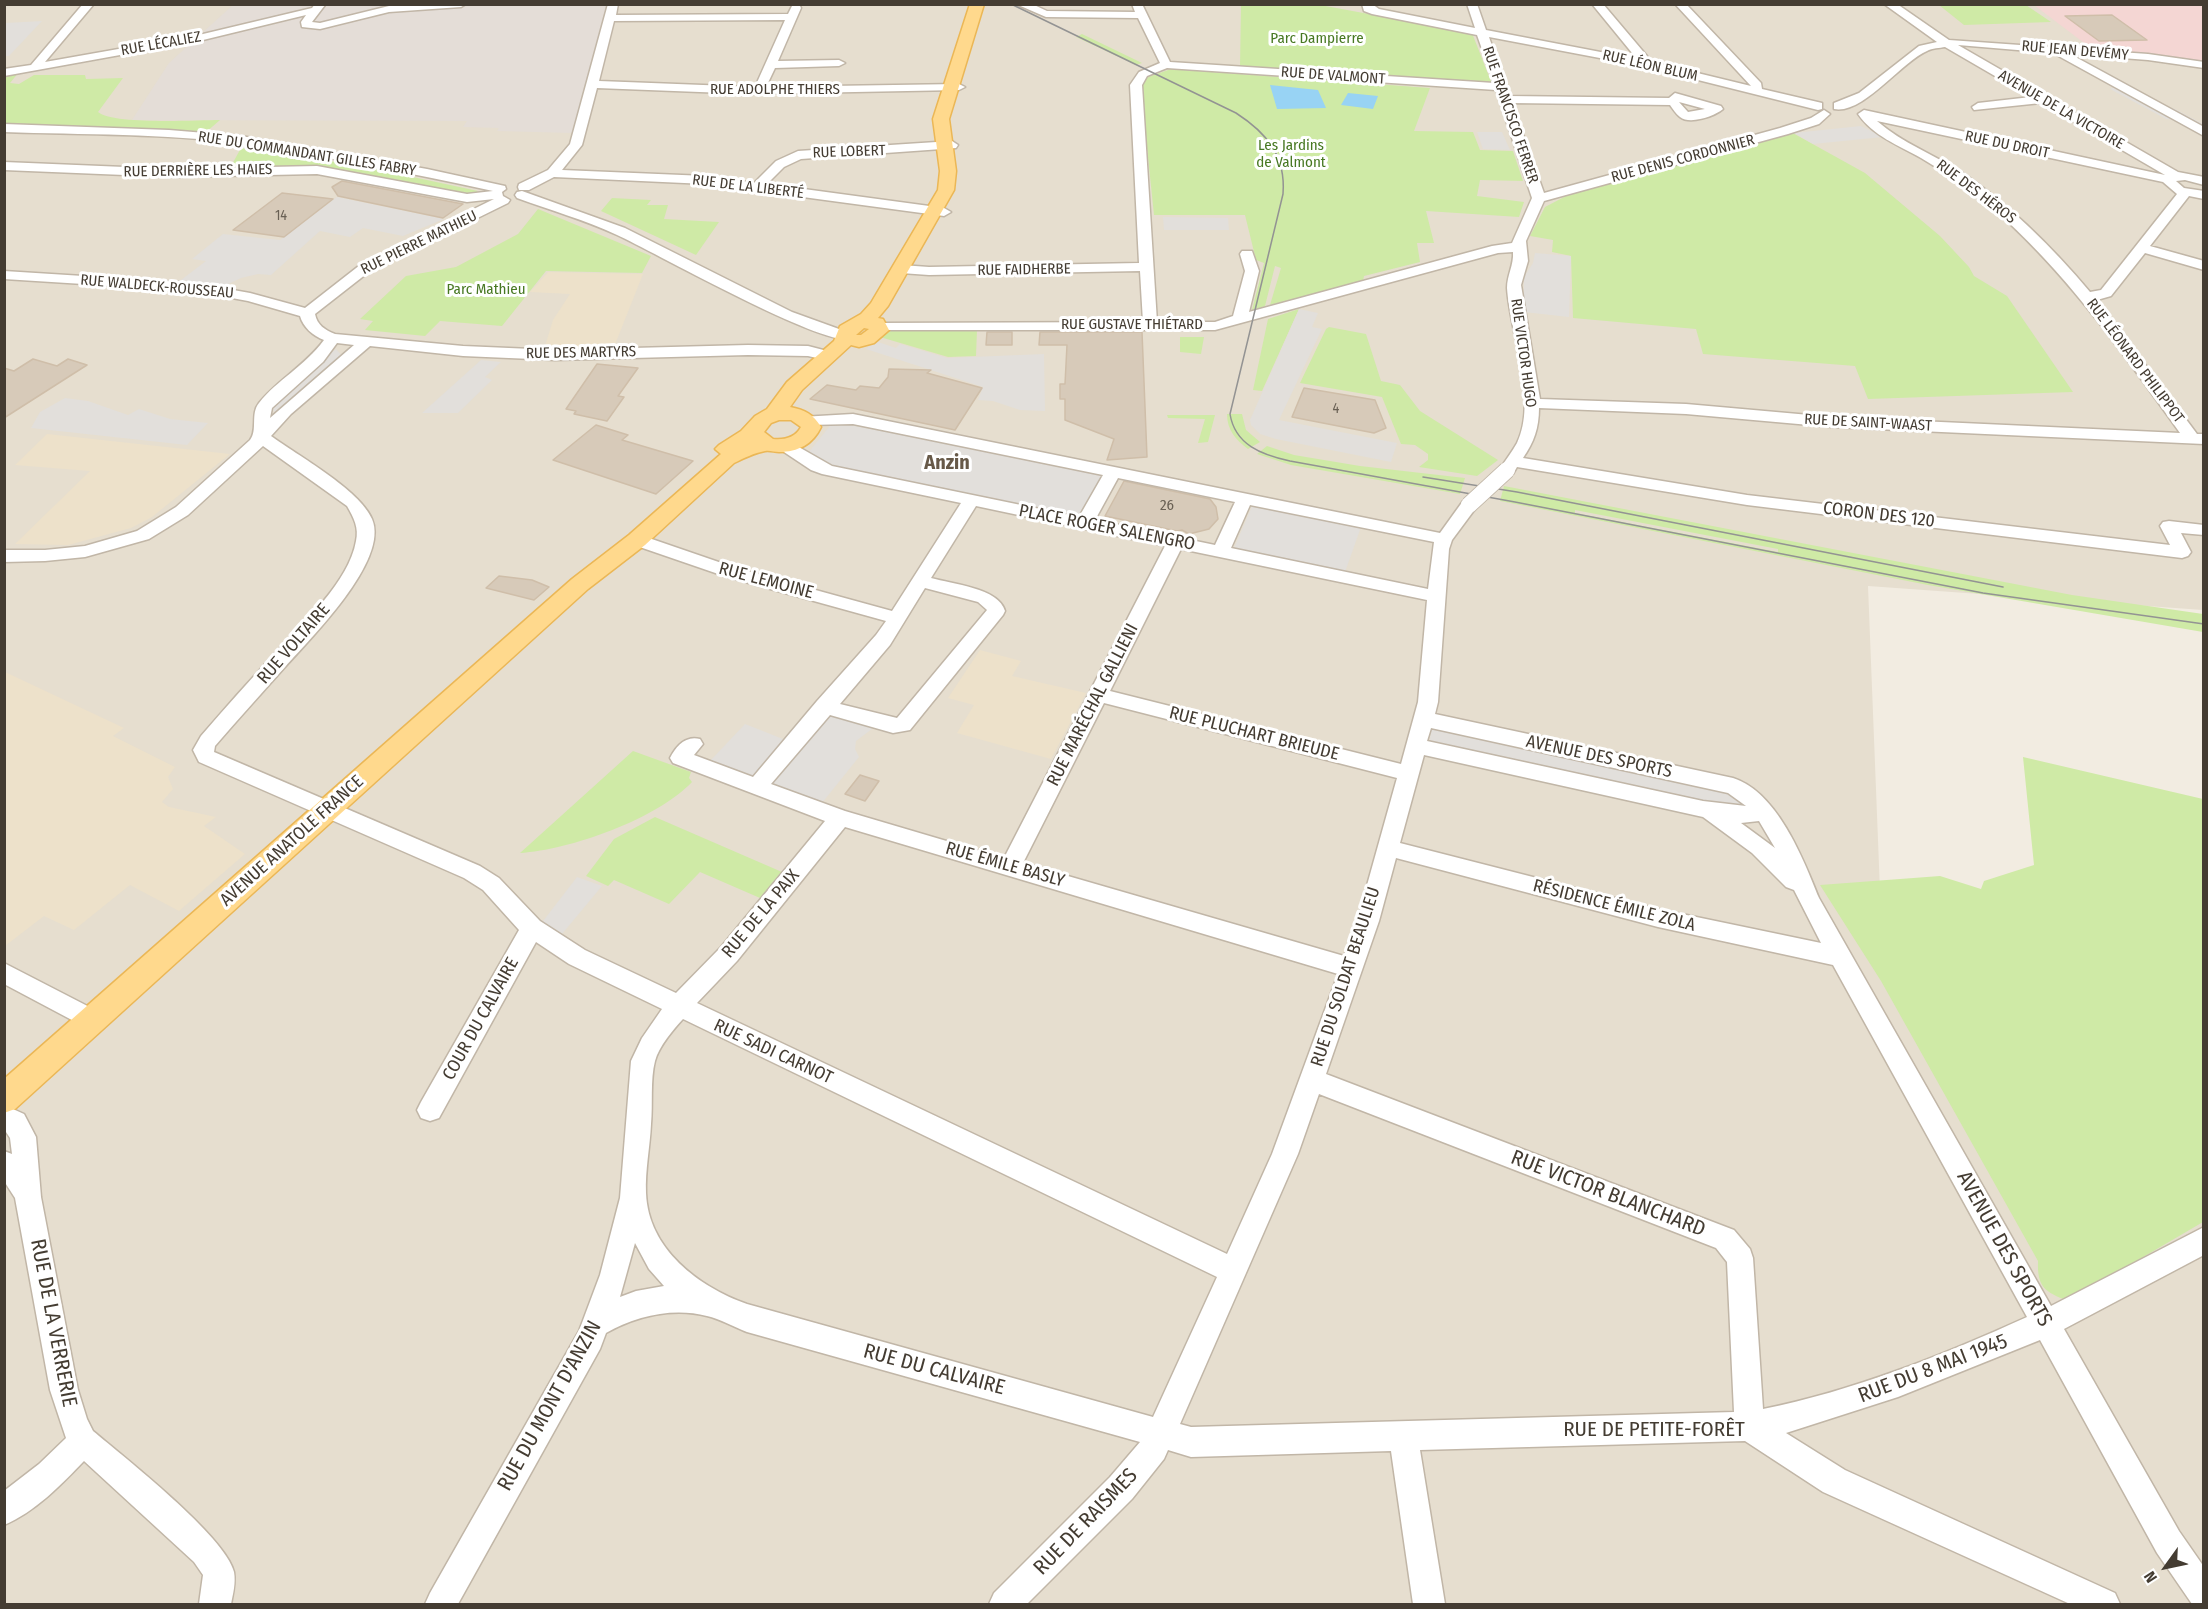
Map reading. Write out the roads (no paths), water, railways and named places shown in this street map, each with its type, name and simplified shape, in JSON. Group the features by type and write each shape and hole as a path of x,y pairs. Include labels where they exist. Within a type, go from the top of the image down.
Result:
{"main road":[{"name":"AVENUE ANATOLE FRANCE","path":"953,92 977,4"},
{"name":"AVENUE ANATOLE FRANCE","path":"804,418 795,408 798,398 861,330 906,269 940,211 948,178 948,146 940,124 985,4"},
{"name":"AVENUE ANATOLE FRANCE","path":"580,584 637,540 728,459 769,434 788,393 861,330"},
{"path":"786,414 804,418 811,427 807,435 798,442 769,434 786,414"},
{"name":"AVENUE ANATOLE FRANCE","path":"4,1099 580,584 627,536 715,456 743,440 769,434"}],"street":[{"path":"35,67 89,4"},
{"path":"318,7 306,25 320,26 390,9 461,4"},
{"path":"523,191 552,173 576,145 614,4"},
{"path":"759,91 797,4"},
{"path":"1021,4 1046,14 1139,9 1166,65 1137,78 1136,86 1150,324"},
{"name":"RUE LÉON BLUM","path":"1367,4 1368,9 1376,12 1642,63 1821,110"},
{"name":"RUE FRANCISCO FERRER","path":"1472,4 1539,198"},
{"path":"1598,4 1643,58 1642,63"},
{"path":"1680,4 1757,85 1755,91"},
{"name":"AVENUE DE LA VICTOIRE","path":"1889,4 1946,43 2173,178 2171,186 2185,193"},
{"name":"RUE LÉCALIEZ","path":"4,73 203,37 318,7"},
{"path":"610,18 791,17"},
{"name":"RUE JEAN DEVÉMY","path":"1841,108 1863,95 1923,48 1946,43 1966,42 2148,57 2204,65"},
{"path":"2051,49 2204,132"},
{"path":"771,65 839,63"},
{"name":"RUE DE VALMONT","path":"1166,65 1433,83 1503,93 1673,102"},
{"name":"RUE ADOLPHE THIERS","path":"592,84 759,91 953,92"},
{"path":"894,97 953,92"},
{"path":"1978,107 2043,99"},
{"path":"1821,110 1829,104 1841,108"},
{"name":"RUE DU DROIT","path":"1841,108 2173,178 2201,177"},
{"name":"RUE DENIS CORDONNIER","path":"1539,198 1784,131 1815,121 1821,110"},
{"name":"RUE DES HÉROS","path":"1864,114 1870,123 1943,166 1991,200 2040,243 2077,284"},
{"name":"RUE DU COMMANDANT GILLES FABRY","path":"4,128 169,134 241,140 427,173 501,194"},
{"name":"RUE LOBERT","path":"757,187 780,164 795,155 948,146"},
{"name":"RUE DERRIÈRE LES HAIES","path":"4,166 172,173 317,170 467,198 523,191"},
{"name":"RUE DE LA LIBERTÉ","path":"552,173 700,180 940,211"},
{"path":"523,191 628,234 773,308 810,324 861,330"},
{"path":"2087,297 2104,294 2185,193 2204,195"},
{"name":"RUE PIERRE MATHIEU","path":"307,313 365,268 489,209 501,194"},
{"name":"RUE VICTOR HUGO","path":"1469,505 1510,466 1528,437 1532,403 1515,277 1521,261 1520,238 1539,198"},
{"name":"RUE GUSTAVE THIÉTARD","path":"861,330 1150,324 1211,326 1497,249 1519,247"},
{"path":"2141,248 2204,266"},
{"path":"1240,319 1252,271 1247,254"},
{"name":"RUE FAIDHERBE","path":"906,269 1148,267"},
{"name":"RUE WALDECK-ROUSSEAU","path":"4,274 194,287 250,297 318,316 333,332 333,338"},
{"path":"2077,284 2099,286 2111,284"},
{"name":"RUE LÉONARD PHILIPPOT","path":"2077,284 2198,439"},
{"path":"261,437 262,414 265,406 318,359 333,338"},
{"name":"RUE DES MARTYRS","path":"333,338 520,354 748,350 808,351 830,356"},
{"path":"4,556 70,555 152,530 175,516 261,437 285,411 367,341"},
{"name":"RUE DE SAINT-WAAST","path":"1532,403 1686,409 1843,422 2198,439"},
{"path":"804,418 853,419 1444,538"},
{"name":"PLACE ROGER SALENGRO","path":"769,434 822,468 1435,596"},
{"name":"RUE VOLTAIRE","path":"261,437 354,503 365,518 366,534 357,564 339,592 208,741 203,750 210,760 329,808"},
{"name":"CORON DES 120","path":"1510,466 1747,500 2182,552 2169,526 2204,530"},
{"path":"1084,524 1114,471"},
{"path":"1221,551 1245,498"},
{"path":"757,788 824,706 883,640 971,500"},
{"name":"RUE DU SOLDAT BEAULIEU","path":"1162,1434 1285,1155 1368,921 1424,719 1430,686 1440,549 1444,538 1469,505"},
{"name":"RUE LEMOINE","path":"637,540 733,573 897,618"},
{"name":"RUE MARÉCHAL GALLIENI","path":"1010,867 1176,542"},
{"path":"824,706 893,726 903,725 996,611 994,604 984,598 920,581"},
{"name":"RUE PLUCHART BRIEUDE","path":"1099,695 1408,773"},
{"name":"AVENUE DES SPORTS","path":"1424,719 1733,786 1751,796 1764,813 1793,863 1809,900 2045,1325 2168,1542 2204,1596"},
{"name":"RUE ÉMILE BASLY","path":"693,744 680,758 840,818 1351,968"},
{"name":"AVENUE DES SPORTS","path":"1416,746 1703,809 1746,815 1764,813"},
{"name":"RUE SADI CARNOT","path":"329,808 478,875 491,884 532,928 578,957 679,1008 1233,1271"},
{"name":"AVENUE DES SPORTS","path":"1703,809 1740,831 1760,848 1789,875 1809,900"},
{"name":"RUE DE LA PAIX","path":"679,1008 728,955 840,818"},
{"name":"RÉSIDENCE ÉMILE ZOLA","path":"1388,848 1658,918 1842,957"},
{"name":"COUR DU CALVAIRE","path":"430,1110 532,928"},
{"path":"4,973 93,1020"},
{"name":"RUE DU CALVAIRE","path":"679,1008 650,1045 643,1061 633,1197 644,1233 656,1258 684,1287 708,1303"},
{"name":"RUE VICTOR BLANCHARD","path":"1312,1080 1725,1239 1740,1258 1749,1426"},
{"name":"RUE DE LA VERRERIE","path":"4,1116 15,1122 23,1137 28,1197 70,1414 83,1441 205,1551 218,1571 219,1583 215,1605"},
{"name":"RUE DE LA VERRERIE","path":"4,1163 16,1174 28,1197"},
{"name":"RUE DU MONT D'ANZIN","path":"441,1605 597,1323 614,1275 633,1197"},
{"name":"RUE DU 8 MAI 1945","path":"1749,1426 1822,1410 1959,1362 2045,1325 2125,1285 2204,1240"},
{"name":"RUE DU CALVAIRE","path":"597,1323 622,1308 644,1301 681,1299 708,1303 747,1318 1162,1434"},
{"name":"RUE DE PETITE-FORÊT","path":"1162,1434 1179,1440 1205,1443 1403,1435 1749,1426 1834,1481 2104,1605"},
{"name":"RUE DE RAISMES","path":"1005,1605 1121,1488 1146,1460 1162,1434"},
{"path":"1403,1435 1429,1605"},
{"path":"4,1510 50,1475 83,1441"},
{"path":"2193,1605 2204,1596"}],"water":[{"path":"1270,85 1318,90 1326,108 1277,109"},
{"path":"1348,93 1378,96 1373,109 1341,105"}],"tram line":[{"path":"1011,4 1236,113 1265,137 1278,157 1283,180 1283,194 1230,414 1238,434 1251,447 1260,452 1290,461 1515,502 1983,593 2204,624"},
{"path":"1423,477 1517,492 2003,587"}],"district":[{"name":"Anzin","path":"947,463"}],"park label":[{"name":"Parc Dampierre","path":"1317,39"},
{"name":"Les Jardins de Valmont","path":"1291,154"},
{"name":"Parc Mathieu","path":"486,290"}]}
